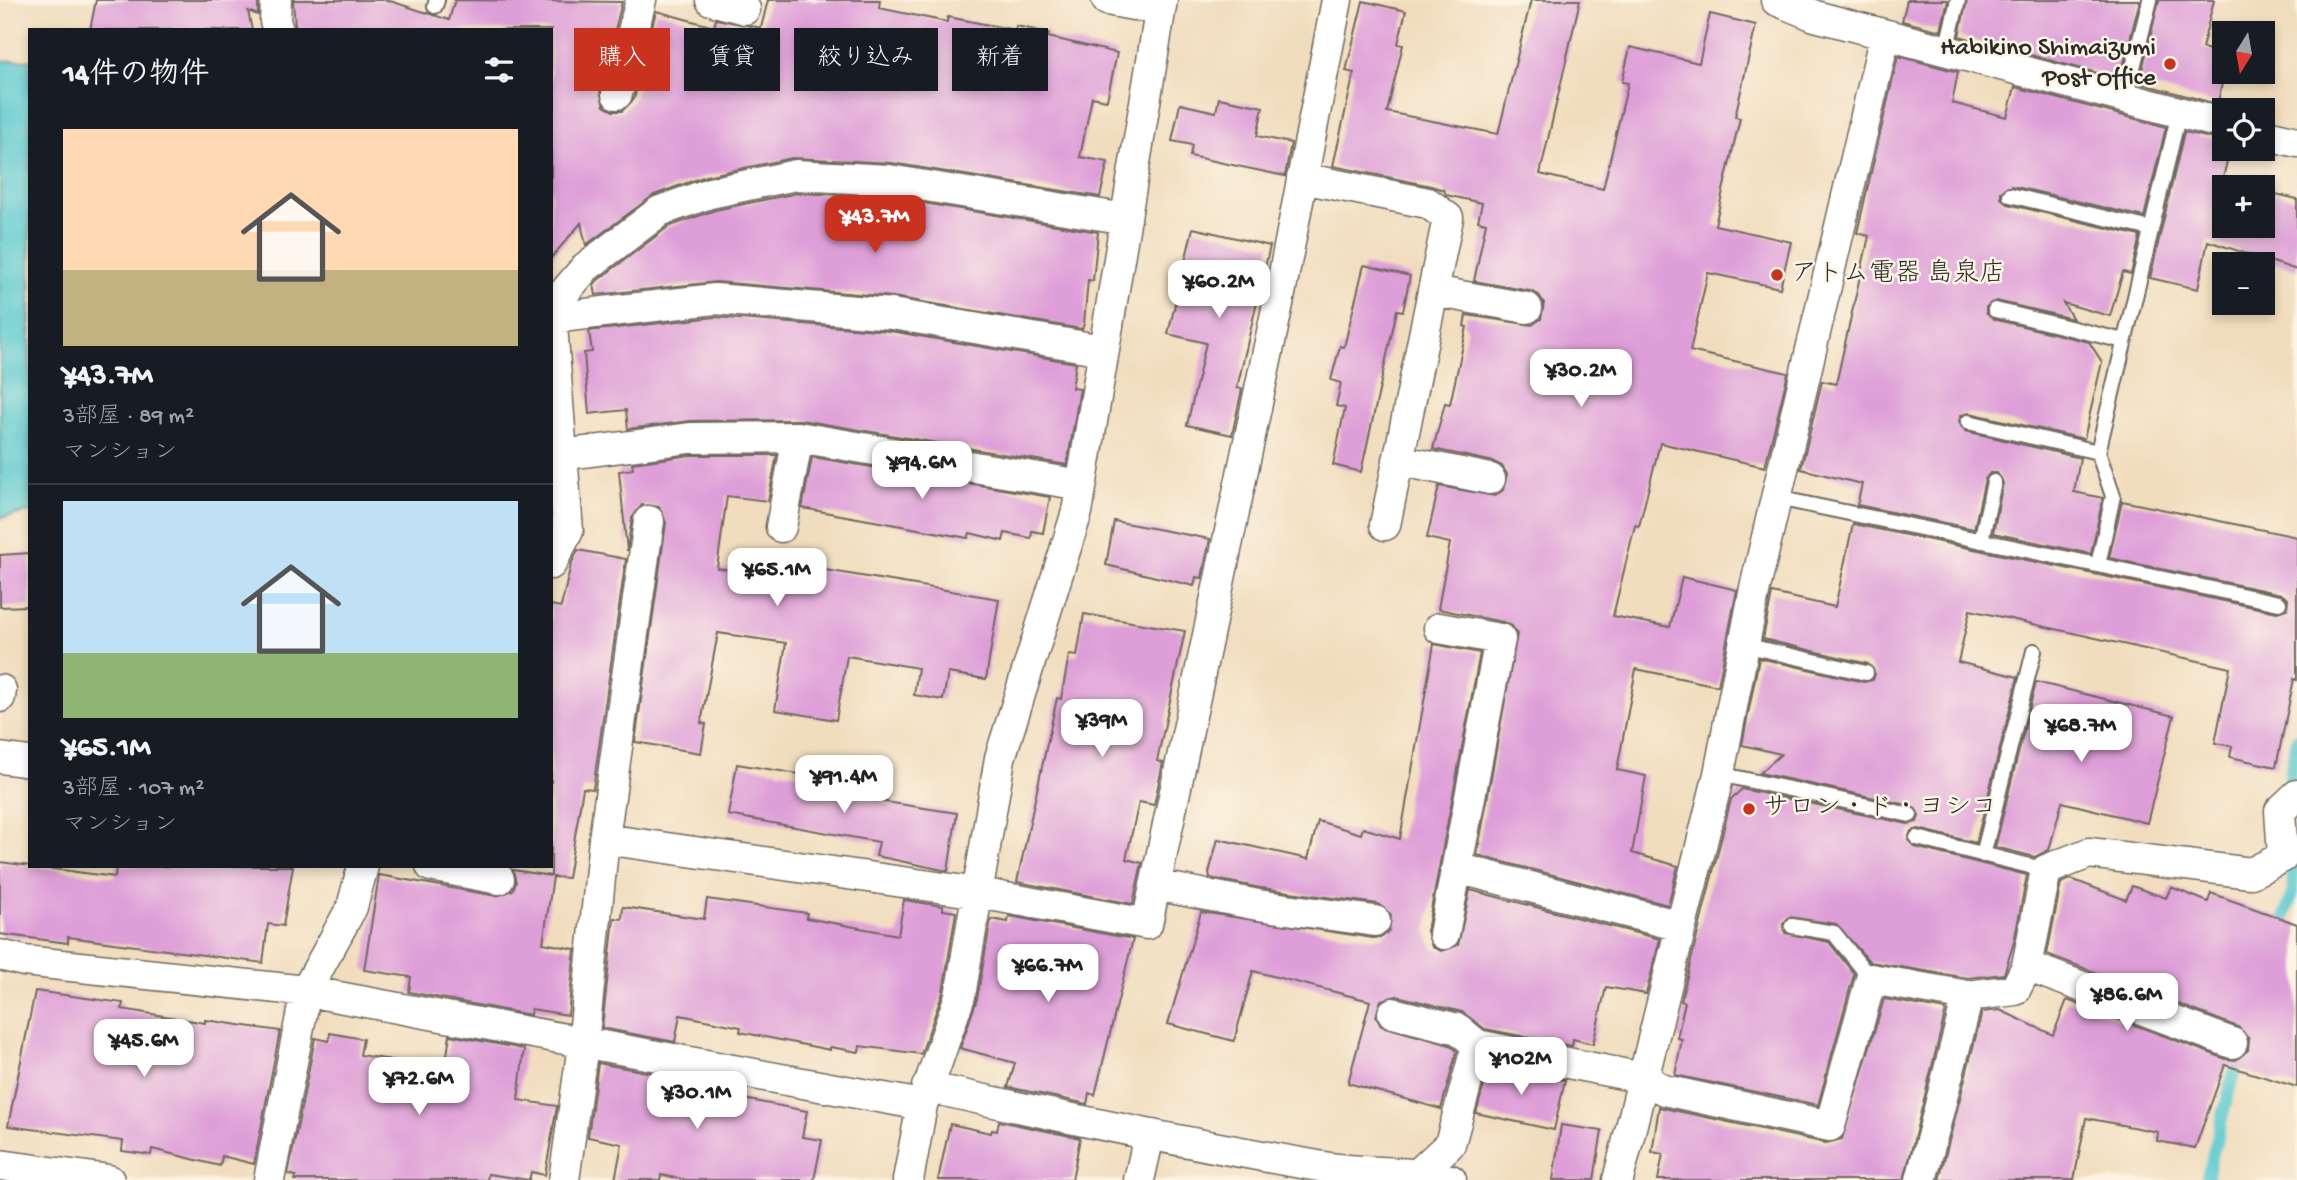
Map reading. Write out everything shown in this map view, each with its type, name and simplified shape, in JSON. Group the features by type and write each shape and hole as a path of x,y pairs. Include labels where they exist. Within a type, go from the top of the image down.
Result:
{"street":[{"path":"276,0 277,28"},
{"path":"617,94 641,0"},
{"path":"711,0 745,9"},
{"path":"908,1180 924,1096 960,996 1000,758 1077,512 1161,5 1107,0"},
{"path":"604,839 979,893 1147,924 1337,0"},
{"path":"1781,1 1815,16 2212,121"},
{"path":"1618,1180 1719,774 1777,498 1885,35"},
{"path":"2275,137 2297,142"},
{"path":"553,310 586,267 660,211 710,192 796,175 889,180 1125,219"},
{"path":"1302,178 1428,203 1448,218 1385,525"},
{"path":"1433,291 1527,308"},
{"path":"553,313 715,299 743,300 892,314 1103,350"},
{"path":"553,362 555,411 562,455 568,531 553,560"},
{"path":"562,455 690,438 798,437 1081,485"},
{"path":"781,527 798,437"},
{"path":"1398,460 1490,479"},
{"path":"564,1180 583,1045 604,839 649,521"},
{"path":"1439,628 1500,639 1444,934"},
{"path":"0,758 28,762"},
{"path":"1393,1013 1458,1029 1477,1045 1643,1078 1664,1090 1830,1126 1871,979 1968,996 2015,990 2027,966 2046,870 2089,853 2252,873 2283,857 2280,811 2297,795"},
{"path":"269,1180 306,992 352,907 362,868"},
{"path":"443,868 499,879"},
{"path":"1457,869 1681,926"},
{"path":"1155,885 1258,905 1375,921"},
{"path":"0,955 24,961 306,992 583,1045 924,1096 1343,1170 1419,1173 1451,1180"},
{"path":"2027,966 2232,1043"},
{"path":"1922,1180 1968,996"},
{"path":"1419,1173 1450,1144 1477,1045"},
{"path":"1139,1180 1149,1136"},
{"path":"0,1165 109,1180"}],"lane":[{"path":"1946,50 1958,0"},
{"path":"2125,99 2150,0"},
{"path":"2098,565 2113,496 2098,452 2179,113"},
{"path":"2010,195 2151,229"},
{"path":"1995,310 2124,341"},
{"path":"1968,422 2098,452"},
{"path":"1981,541 1994,482"},
{"path":"1777,498 2279,603"},
{"path":"1744,645 1866,673"},
{"path":"1983,855 2034,652"},
{"path":"1719,774 1910,815"},
{"path":"1917,838 2046,870"},
{"path":"1792,926 1834,933 1871,979"}],"water":[{"path":"28,60 28,512 0,518 0,61"}],"building":[{"path":"96,0 258,0 258,15 248,11 252,28 90,28"},
{"path":"293,0 387,0 449,20 455,0 622,2 616,28 574,28 574,91 600,91 604,106 613,111 622,111 634,99 636,91 670,91 670,28 652,28 656,11 714,27 716,19 761,28 768,0 880,0 879,8 947,22 948,17 1005,28 952,28 952,91 1048,91 1048,37 1117,53 1107,100 1092,97 1080,157 1108,162 1100,197 892,163 792,158 706,176 654,195 586,245 581,223 553,256 553,28 295,27"},
{"path":"1531,0 1580,0 1540,174 1603,189 1628,83 1622,82 1630,47 1699,63 1710,14 1756,25 1735,117 1740,118 1715,225 1791,242 1780,288 1708,273 1690,351 1788,373 1765,467 1660,443 1639,526 1635,525 1613,616 1670,627 1682,577 1737,590 1718,686 1636,669 1617,770 1646,776 1632,853 1678,866 1668,905 1477,855 1517,634 1512,626 1503,622 1438,609 1450,543 1427,538 1439,486 1495,496 1503,490 1507,474 1502,466 1494,462 1433,449 1445,403 1450,404 1467,327 1464,326 1466,315 1532,325 1541,319 1544,303 1539,295 1530,291 1474,281 1486,223 1478,221 1482,203 1446,195 1444,190 1431,186 1333,166 1354,73 1346,71 1363,1 1406,11 1398,44 1403,45 1387,112 1498,134"},
{"path":"1907,0 1948,0 1941,31 1902,21"},
{"path":"1967,0 2140,0 2120,79 1959,36"},
{"path":"2159,0 2214,0 2202,48 2212,50 2212,84 2222,84 2219,98 2212,98 2212,103 2139,83"},
{"path":"1898,56 1958,72 1952,103 2007,117 2015,87 2166,127 2144,217 2012,186 2001,192 2001,198 2008,204 2140,236 2131,274 2123,272 2110,316 2063,303 2073,319 1997,301 1986,307 1986,313 1993,319 2089,342 2102,362 2084,439 1970,413 1961,415 1959,421 1966,431 2080,458 2074,492 2103,498 2091,554 1993,533 2003,483 1997,473 1990,473 1985,479 1974,529 1857,505 1862,484 1801,469 1822,381 1836,384 1869,236 1857,233"},
{"path":"1219,98 1263,107 1257,136 1291,143 1285,176 1190,156 1192,145 1172,141 1180,104 1216,112"},
{"path":"2184,132 2212,138 2212,161 2227,161 2224,175 2212,175 2212,238 2275,238 2275,194 2297,199 2297,270 2275,263 2275,252 2242,252 2208,241 2198,289 2150,278"},
{"path":"797,193 887,197 1098,232 1093,281 1088,280 1082,329 893,297 716,282 596,295 594,285 598,280 668,227 715,210"},
{"path":"1193,228 1270,246 1237,388 1242,389 1232,435 1187,425 1206,343 1168,334"},
{"path":"1364,265 1410,276 1403,311 1397,310 1361,472 1333,465 1345,408 1336,406 1341,383 1331,380 1340,346 1344,347"},
{"path":"715,317 890,331 1076,363 1072,388 1080,389 1067,465 801,420 690,421 628,429 626,410 589,414 584,353 592,352 589,331"},
{"path":"691,455 777,455 768,501 727,496 717,568 781,578 783,563 999,599 986,679 948,673 943,700 914,695 918,668 847,656 836,720 775,710 786,643 718,633 701,723 706,724 701,753 635,742 666,523 659,507 642,505 632,518 627,551 619,471 633,469 632,463"},
{"path":"812,457 1050,497 1043,533 1032,531 1031,538 1005,533 1003,541 970,533 968,538 802,508"},
{"path":"2122,501 2297,537 2297,680 2294,679 2276,767 2230,757 2232,746 2215,743 2230,668 1970,610 1958,662 2018,677 1976,843 1919,829 1911,831 1908,840 1915,847 2027,875 2014,942 2004,974 1968,978 1870,962 1836,924 1789,917 1783,924 1785,933 1829,942 1854,974 1818,1105 1675,1075 1682,1039 1677,1038 1685,1002 1681,1001 1731,799 1742,789 1908,824 1917,822 1919,816 1912,806 1760,773 1781,754 1742,745 1759,658 1864,682 1873,680 1875,674 1868,664 1763,639 1772,593 1835,607 1853,524 2277,612 2287,609 2288,599 2281,594 2109,558"},
{"path":"1114,521 1210,539 1202,578 1196,577 1194,586 1106,565"},
{"path":"578,550 626,559 593,789 583,788 568,878 553,877 543,943 575,949 568,1015 531,1009 530,1015 409,992 411,977 364,970 379,875 496,896 513,890 516,882 513,870 551,876 553,605 561,607 571,564"},
{"path":"28,553 28,606 0,607 0,555"},
{"path":"1084,614 1185,631 1157,761 1163,763 1154,805 1139,802 1126,859 1142,863 1133,904 1017,882 1057,698 1061,699 1069,655 1077,656"},
{"path":"1434,644 1480,653 1427,931 1432,947 1441,951 1458,945 1470,890 1660,939 1646,994 1606,987 1593,1044 1573,1039 1572,1046 1485,1029 1462,1012 1397,996 1381,1000 1376,1017 1381,1026 1450,1045 1457,1051 1441,1109 1348,1083 1370,1001 1253,971 1234,1041 1168,1024 1201,912 1373,938 1382,937 1389,931 1391,915 1378,904 1261,888 1210,878 1209,873 1218,839 1308,859 1318,821 1361,834 1363,828 1400,839"},
{"path":"2036,682 2174,716 2147,823 2062,802 2049,850 2035,857 1995,847"},
{"path":"737,764 836,780 834,794 957,813 948,871 876,856 879,842 728,815"},
{"path":"0,862 28,866 28,868 115,877 116,868 293,868 283,926 268,924 263,963 68,937 68,943 0,934"},
{"path":"2071,879 2126,900 2132,886 2166,898 2171,887 2208,902 2211,893 2297,924 2297,1087 2225,1065 2195,1148 2157,1141 2158,1132 2086,1118 2074,1180 1939,1180 1982,1012 2000,1010 2053,1035 2067,1000 2226,1059 2236,1060 2248,1050 2249,1039 2238,1027 2047,954 2061,883"},
{"path":"707,899 807,913 806,918 898,935 904,900 943,906 943,910 956,912 943,992 921,1054 860,1046 859,1052 830,1047 830,1050 740,1032 741,1027 680,1015 675,1042 602,1028 614,918 622,919 623,907 704,919"},
{"path":"1009,916 1133,939 1095,1095 1089,1093 1087,1104 1008,1087 1015,1063 960,1048 977,999 991,919 1008,922"},
{"path":"35,991 123,1003 122,1009 205,1023 205,1020 280,1031 254,1164 222,1156 220,1166 152,1149 151,1155 122,1151 123,1141 8,1126"},
{"path":"1884,999 1946,1010 1904,1180 1658,1180 1663,1154 1652,1152 1659,1107 1826,1143 1842,1139"},
{"path":"330,1033 363,1039 360,1055 445,1069 450,1035 524,1049 518,1100 557,1106 545,1175 531,1172 529,1180 488,1174 487,1180 295,1180 296,1176 288,1174 315,1038 329,1041"},
{"path":"598,1063 669,1076 668,1079 734,1092 733,1097 807,1111 802,1137 822,1140 814,1180 687,1180 661,1175 660,1180 615,1180 622,1144 588,1137"},
{"path":"1490,1065 1565,1080 1554,1130 1476,1113"},
{"path":"999,1121 1080,1138 1072,1180 938,1180 950,1124 991,1133 992,1130 997,1131"},
{"path":"1561,1125 1602,1131 1594,1180 1553,1180"}],"waterway":[{"path":"2288,786 2297,738"},
{"path":"2280,933 2293,889 2292,854"},
{"path":"2206,1180 2242,1042"}],"place":[{"name":"Habikino Shimaizumi Post Office","path":"2170,64"},
{"name":"アトム電器 島泉店","path":"1777,275"},
{"name":"サロン・ド・ヨシコ","path":"1749,809"}]}
